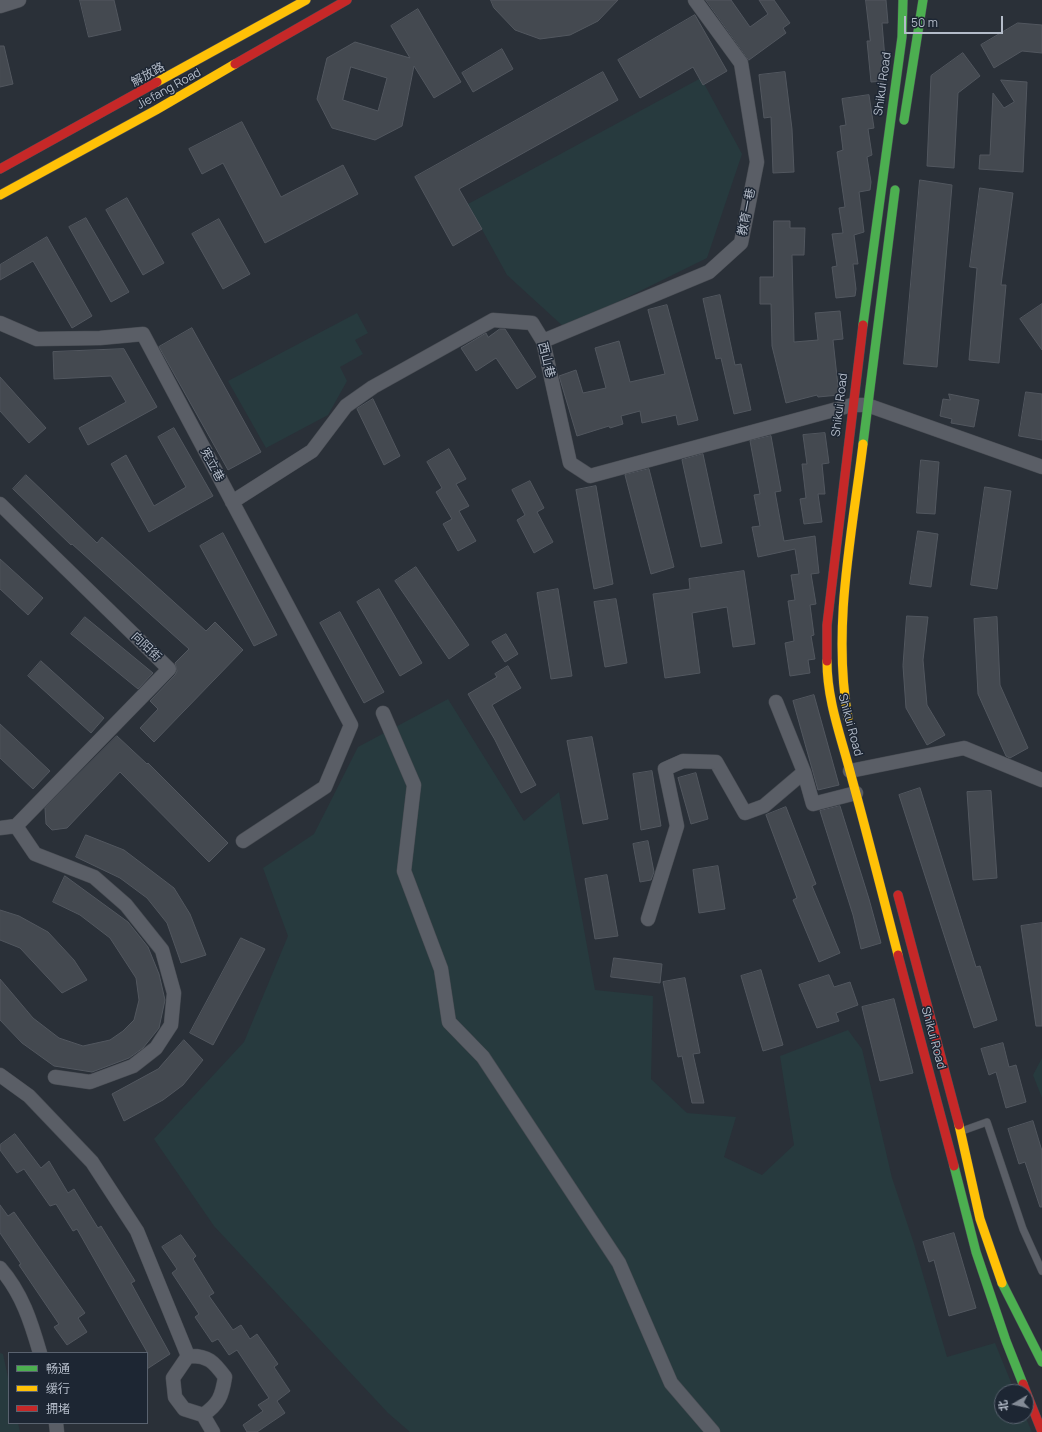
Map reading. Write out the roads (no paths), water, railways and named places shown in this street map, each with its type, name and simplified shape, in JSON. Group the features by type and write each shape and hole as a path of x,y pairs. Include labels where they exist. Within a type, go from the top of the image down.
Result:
{"main road":[{"name":"解放路","path":"0,169 306,0"},
{"name":"Jiefang Road","path":"0,195 156,110 347,0"},
{"name":"Shikui Road","path":"903,0 902,37 852,405 826,645 827,682 839,738 858,769 856,794 976,1252 1004,1334 1042,1432"},
{"path":"902,37 908,0"},
{"path":"917,38 918,0"},
{"path":"902,131 923,0"},
{"path":"850,724 844,696 842,674 842,623 867,405 896,178"},
{"path":"896,888 961,1132 980,1219 997,1270 1021,1323 1042,1362"}],"street":[{"path":"0,6 19,0"},
{"name":"教育一巷","path":"543,341 709,272 741,243 757,162 741,63 695,0"},
{"name":"西山巷","path":"232,502 312,451 346,406 373,387 493,320 532,323 543,341 570,463 590,476 852,405 867,405 1042,467"},
{"name":"宪立巷","path":"0,323 36,339 100,338 143,334 351,725 325,787 243,841"},
{"name":"向阳街","path":"0,504 170,669 16,826"},
{"path":"776,702 804,772 813,804 856,794"},
{"path":"382,713 414,786 404,871 441,969 449,1022 483,1057 619,1263 671,1383 713,1432"},
{"path":"858,769 964,748 1042,780"},
{"path":"648,920 677,826 665,769 683,761 716,762 745,813 764,806 804,772"},
{"path":"0,828 16,826 36,854 94,877 126,905 162,950 174,993 171,1025 156,1048 133,1066 90,1082 55,1077"},
{"path":"0,1075 29,1096 92,1162 137,1231 188,1356"},
{"path":"0,1268 11,1280 30,1315 40,1352"},
{"path":"188,1356 200,1355 214,1362 225,1377 223,1391 216,1406 203,1415"},
{"path":"188,1356 173,1378 174,1397 184,1409 203,1415 213,1432"}],"lane":[{"path":"961,1132 987,1122 1023,1229 1042,1271"}]}
